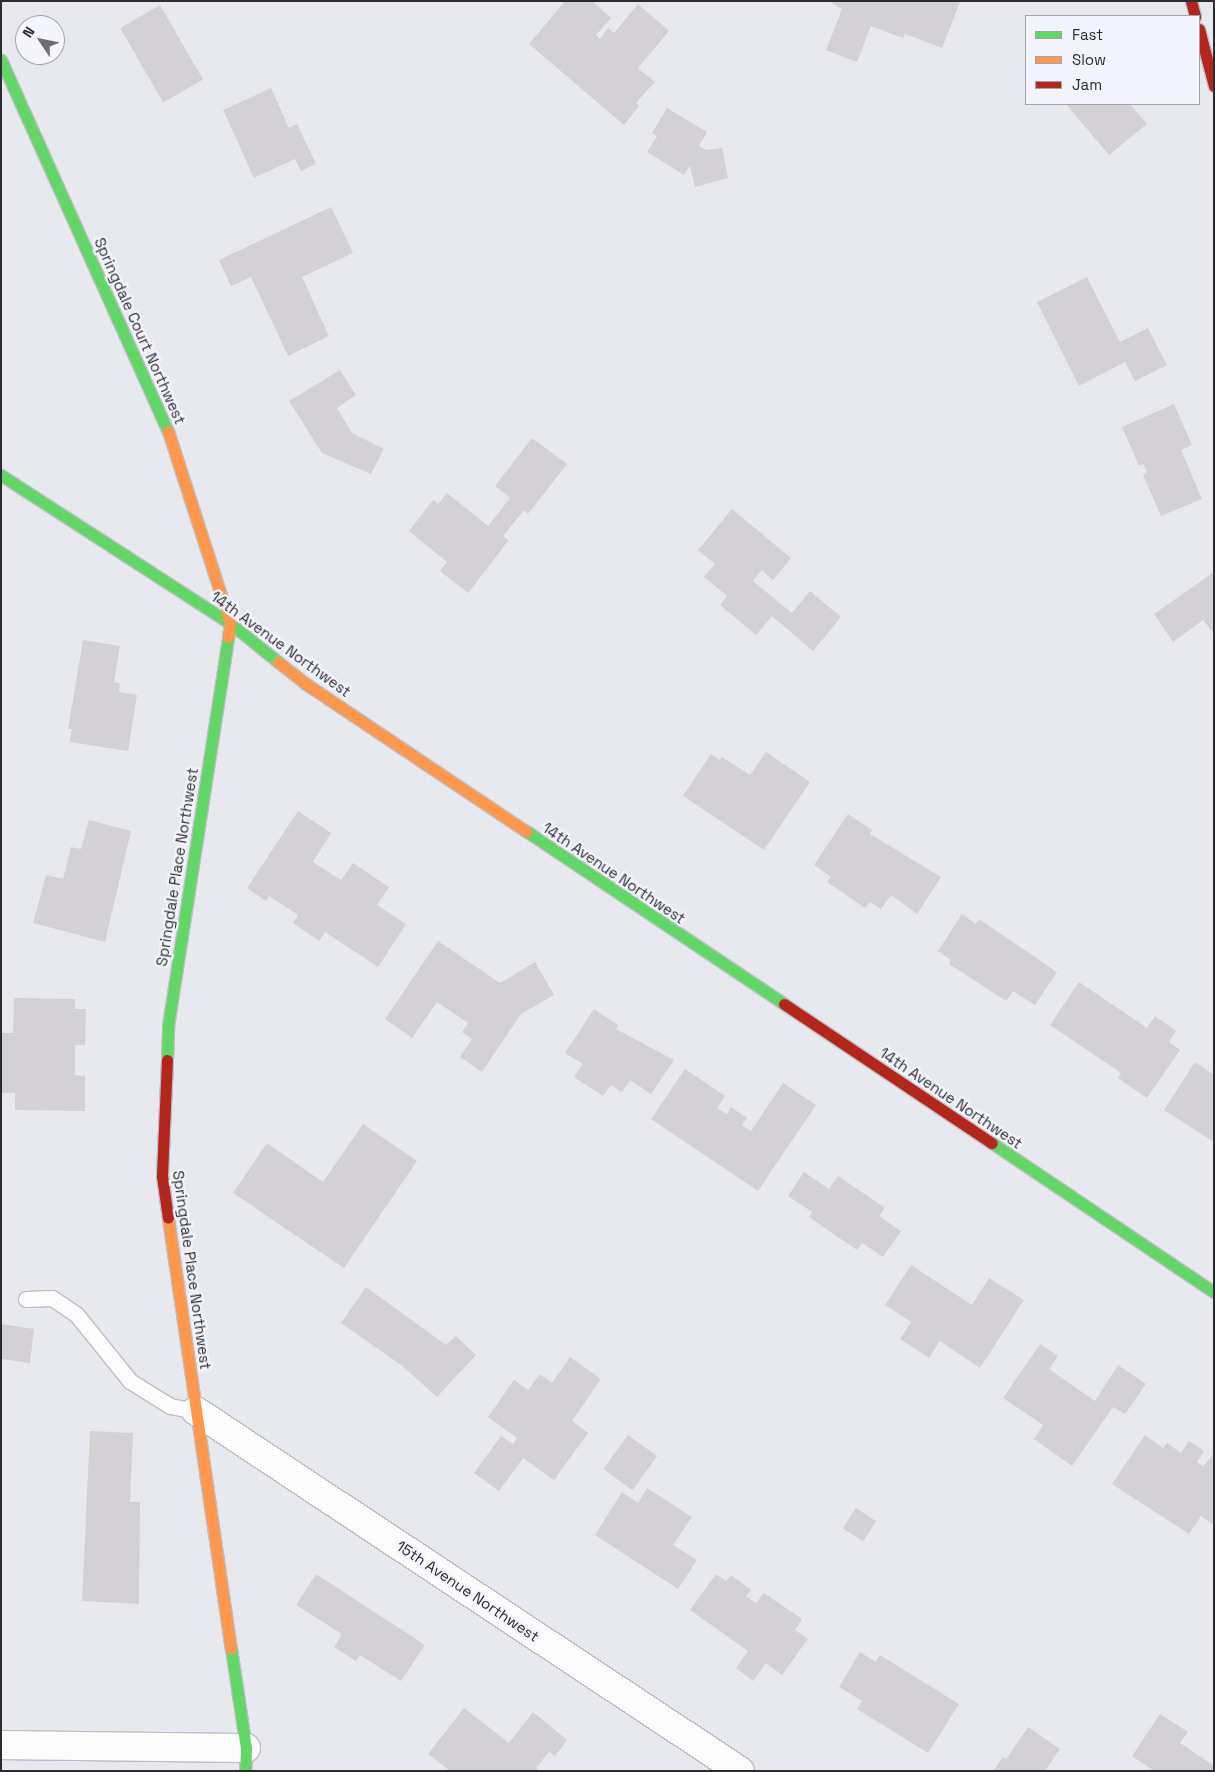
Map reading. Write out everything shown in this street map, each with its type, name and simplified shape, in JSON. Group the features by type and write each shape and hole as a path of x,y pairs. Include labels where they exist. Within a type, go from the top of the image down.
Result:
{"street":[{"path":"1191,1 1195,15"},
{"path":"1200,31 1209,52 1214,86"},
{"name":"Springdale Court Northwest","path":"1,60 169,433 230,623"},
{"name":"14th Avenue Northwest","path":"1,475 230,623 306,684 1214,1292"},
{"name":"Springdale Place Northwest","path":"230,623 168,1026 162,1176 245,1759"},
{"name":"15th Avenue Northwest","path":"196,1411 740,1771"},
{"path":"1,1745 245,1759"}],"lane":[{"path":"26,1298 52,1298 76,1314 130,1381 170,1406 196,1411"}],"building":[{"path":"565,1 592,1 611,18 596,35 600,39 608,28 614,33 638,4 669,31 638,68 655,82 636,103 639,106 624,125 529,44"},
{"path":"829,1 960,2 942,48 905,34 903,38 871,26 857,62 826,50 842,9"},
{"path":"160,5 203,79 163,102 120,28"},
{"path":"271,88 289,128 297,124 316,164 301,171 295,159 254,178 223,110"},
{"path":"1067,105 1131,105 1147,124 1109,155"},
{"path":"667,108 707,132 699,146 707,150 722,148 728,178 695,187 690,166 684,175 647,152 657,136 652,133"},
{"path":"331,207 353,253 302,277 329,336 288,356 251,277 231,286 219,260"},
{"path":"1087,277 1120,342 1148,328 1167,365 1135,381 1125,362 1079,386 1037,302"},
{"path":"340,370 356,395 337,408 352,433 384,449 371,474 322,453 289,401"},
{"path":"1174,404 1192,445 1181,450 1202,499 1161,516 1143,475 1147,473 1143,464 1139,466 1122,427"},
{"path":"532,438 567,464 528,514 524,510 503,536 509,540 468,593 440,571 447,562 409,531 433,500 438,504 447,493 488,526 510,498 495,486"},
{"path":"732,509 791,558 773,580 762,570 753,581 792,613 810,591 841,617 813,651 772,616 756,635 720,605 727,596 704,577 715,564 698,550"},
{"path":"1214,572 1214,634 1203,620 1173,642 1154,614"},
{"path":"83,640 120,646 114,682 120,683 119,692 137,695 128,751 70,742 72,729 68,729"},
{"path":"766,752 810,782 764,850 683,796 711,754 720,760 722,757 750,775"},
{"path":"298,811 331,833 313,862 341,880 353,863 389,887 377,905 406,924 378,967 325,932 319,941 293,923 298,915 269,896 266,901 247,888"},
{"path":"848,814 872,830 870,834 941,877 917,914 891,895 881,909 870,902 865,908 827,882 831,877 814,865"},
{"path":"89,820 131,831 105,942 33,923 46,875 63,879 71,847 81,849"},
{"path":"962,914 976,924 979,919 1057,972 1035,1005 1013,991 1006,1001 949,964 951,960 938,951"},
{"path":"438,941 500,983 535,962 554,995 521,1014 482,1072 460,1057 472,1039 462,1032 468,1023 437,1002 412,1038 385,1019"},
{"path":"1079,982 1147,1028 1155,1016 1176,1031 1169,1042 1180,1050 1147,1098 1118,1078 1121,1073 1050,1025"},
{"path":"14,998 75,999 75,1009 86,1009 85,1045 75,1045 75,1075 85,1076 85,1111 15,1110 15,1093 1,1093 1,1033 13,1033"},
{"path":"594,1009 618,1025 616,1029 674,1060 651,1094 630,1080 622,1092 611,1085 603,1096 574,1077 583,1064 565,1053"},
{"path":"1195,1062 1214,1075 1214,1142 1164,1110"},
{"path":"685,1069 725,1096 717,1108 727,1114 731,1107 747,1118 742,1125 751,1131 783,1083 816,1105 758,1191 651,1119"},
{"path":"363,1124 417,1161 344,1268 233,1193 267,1143 323,1182"},
{"path":"804,1172 829,1189 838,1176 885,1208 879,1216 901,1231 883,1257 862,1243 857,1250 809,1217 812,1212 788,1196"},
{"path":"911,1265 972,1305 989,1278 1024,1300 980,1368 940,1341 929,1358 900,1339 911,1322 885,1305"},
{"path":"366,1287 446,1345 456,1336 476,1355 437,1397 401,1365 341,1323"},
{"path":"1,1324 34,1329 30,1363 1,1359"},
{"path":"1040,1344 1058,1356 1049,1369 1095,1401 1118,1365 1146,1384 1125,1414 1113,1407 1072,1466 1034,1439 1043,1425 1003,1398"},
{"path":"570,1357 601,1379 572,1421 588,1433 554,1480 523,1458 499,1491 474,1473 501,1436 513,1444 517,1438 488,1417 514,1380 528,1390 540,1374 552,1383"},
{"path":"90,1431 133,1433 130,1502 140,1502 139,1604 82,1601"},
{"path":"628,1435 657,1456 632,1490 603,1469"},
{"path":"1145,1435 1163,1448 1167,1443 1181,1453 1189,1441 1204,1451 1197,1462 1203,1466 1214,1454 1214,1525 1201,1516 1189,1534 1112,1484"},
{"path":"647,1488 692,1517 673,1545 697,1560 678,1589 595,1535 622,1492 638,1503"},
{"path":"856,1508 876,1521 863,1541 843,1528"},
{"path":"316,1574 425,1645 401,1681 360,1655 356,1661 334,1647 342,1634 296,1605"},
{"path":"716,1574 726,1581 731,1575 751,1590 746,1596 756,1603 764,1593 802,1619 795,1630 808,1639 782,1675 766,1663 753,1681 736,1668 748,1651 690,1610"},
{"path":"860,1652 876,1662 880,1655 959,1704 928,1753 857,1709 862,1701 839,1687"},
{"path":"464,1708 509,1743 533,1712 567,1740 555,1756 549,1752 536,1768 539,1771 450,1771 428,1754"},
{"path":"1160,1714 1188,1732 1180,1743 1214,1766 1214,1771 1154,1771 1132,1756"},
{"path":"1028,1727 1060,1749 1045,1771 993,1771 1003,1757 1006,1759"}],"traffic: fast":[{"path":"1,60 168,431"},
{"path":"1,475 230,623 278,662"},
{"path":"167,1060 168,1026 228,637"},
{"path":"526,831 784,1004"},
{"path":"992,1143 1214,1292"},
{"path":"231,1648 246,1748 245,1771"}],"traffic: slow":[{"path":"168,431 230,623 228,637"},
{"path":"278,662 306,684 526,831"},
{"path":"168,1218 231,1648"}],"traffic: jam":[{"path":"1191,1 1195,15"},
{"path":"1200,33 1214,86"},
{"path":"784,1004 992,1143"},
{"path":"167,1060 162,1176 168,1218"}]}
